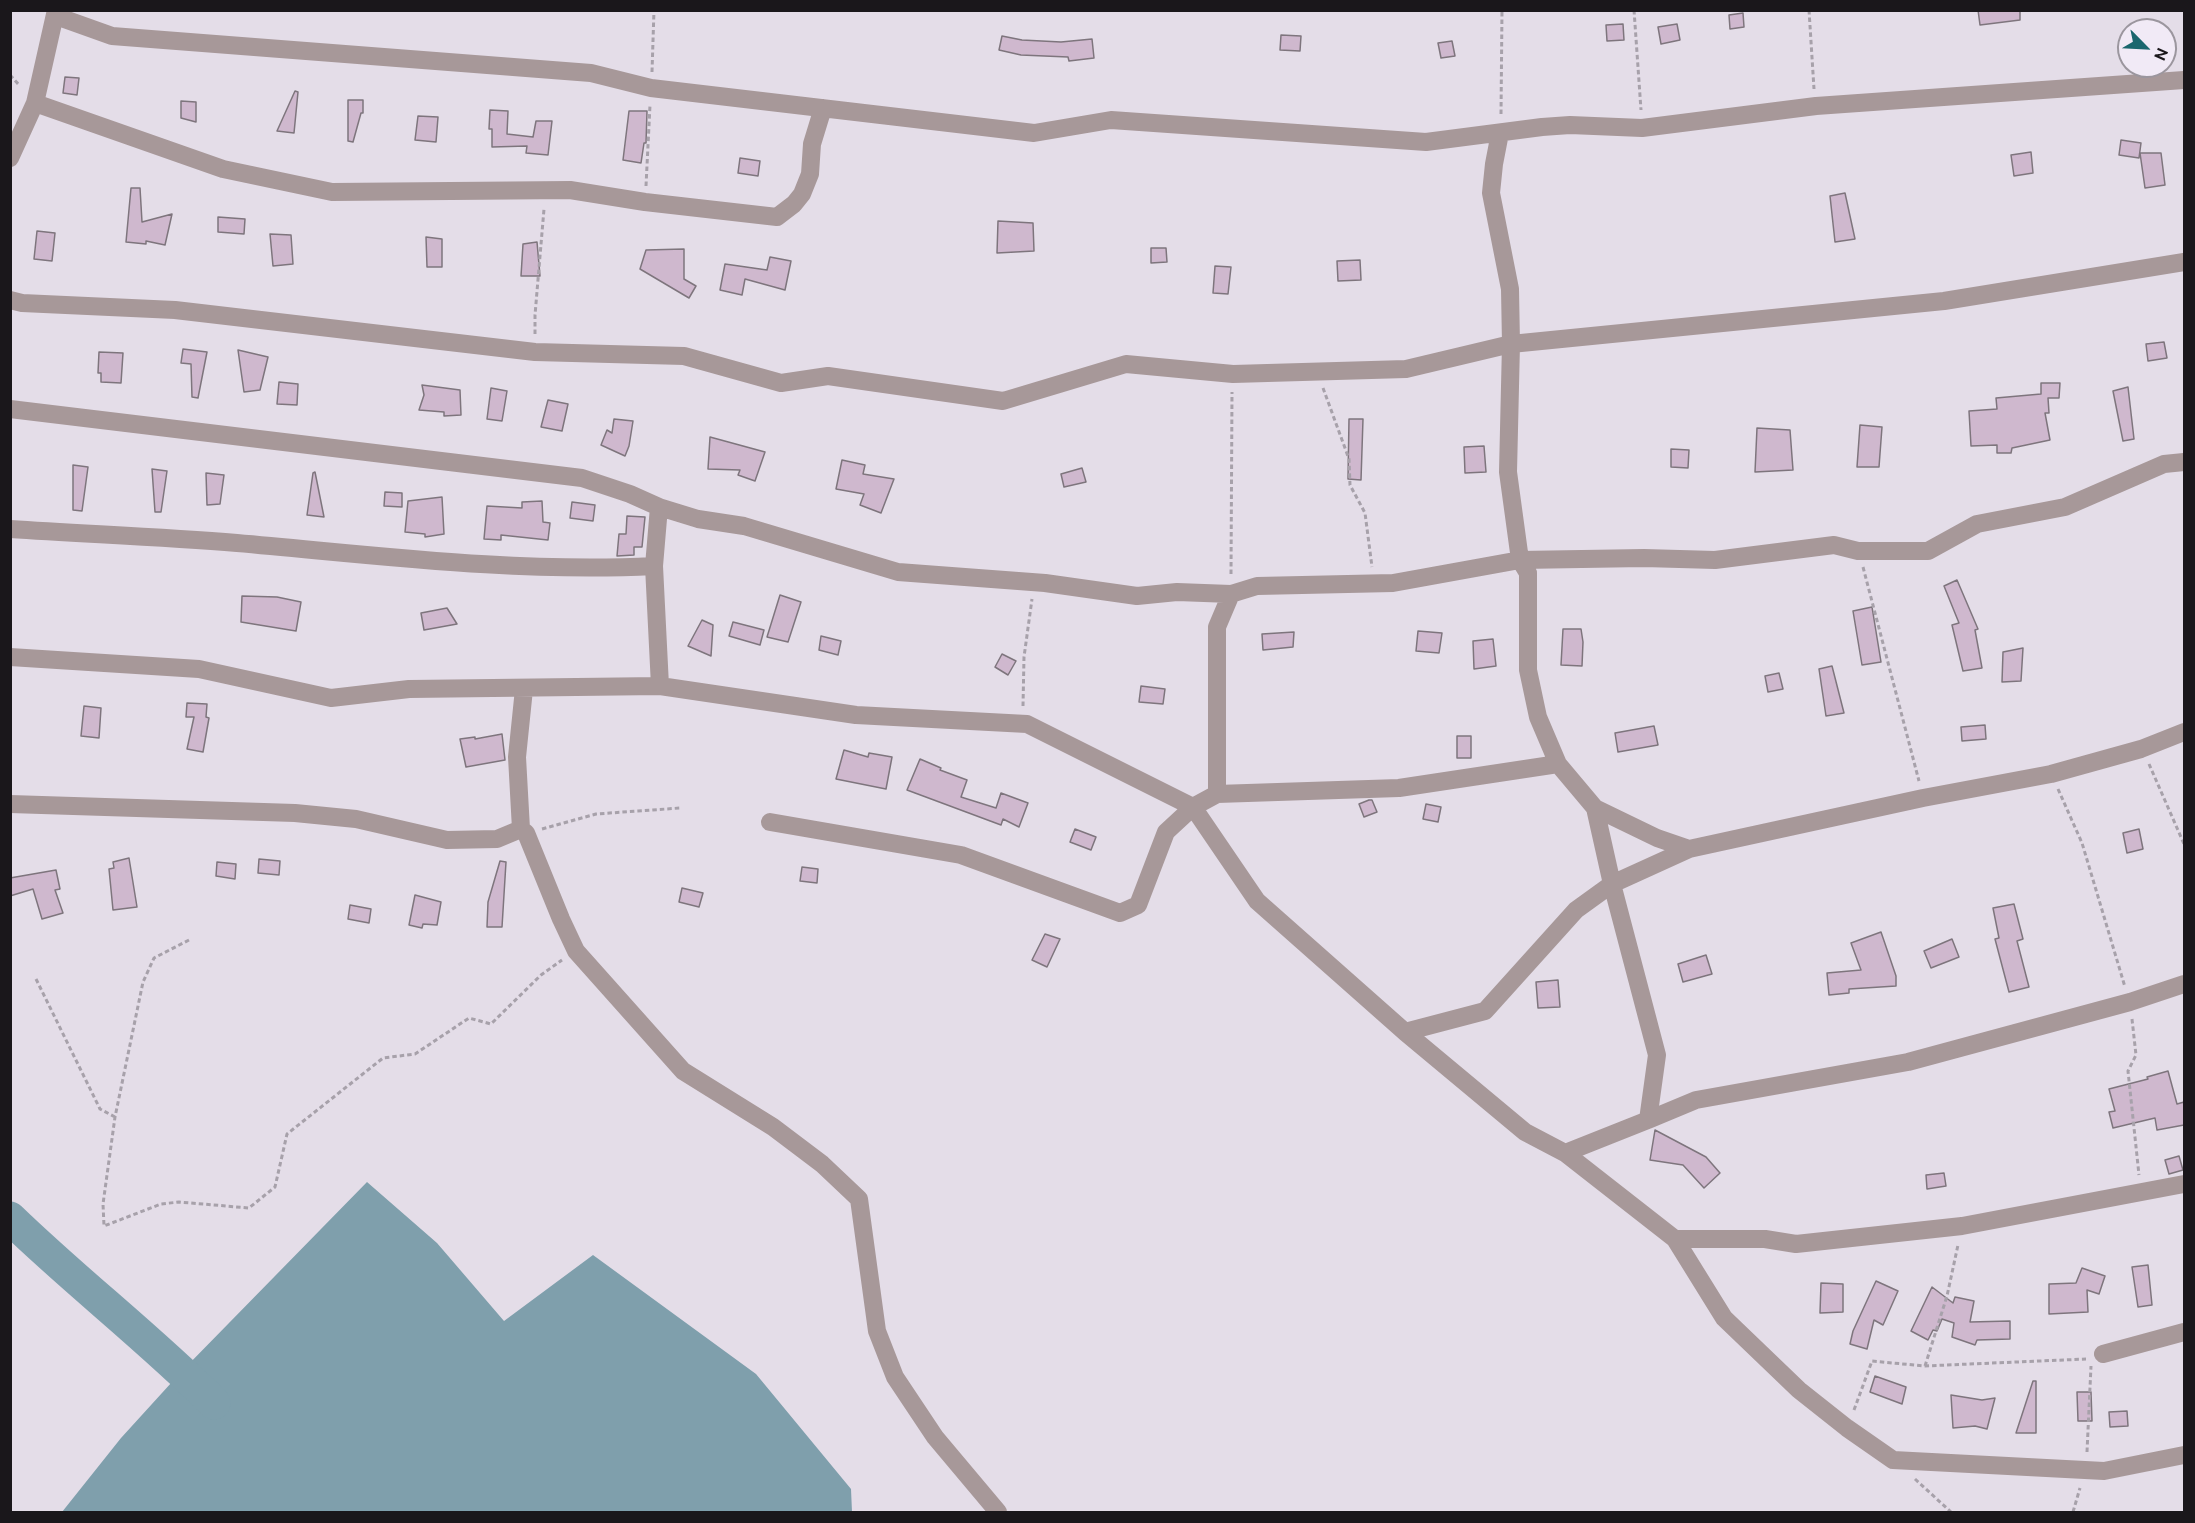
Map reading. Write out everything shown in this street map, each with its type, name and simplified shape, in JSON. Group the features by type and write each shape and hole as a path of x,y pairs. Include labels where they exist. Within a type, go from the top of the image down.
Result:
{"street":[{"path":"10,158 35,103 56,13 112,36 591,73 651,88 1034,133 1111,120 1426,142 1570,125 1642,128 1816,106 2184,80"},
{"path":"35,103 223,169 332,192 570,190 645,202 777,217 795,204 802,194 810,174 812,144 823,108"},
{"path":"1500,133 1491,194 1510,289 1508,472 1520,560 1528,573 1528,670 1538,717 1558,764 1595,808 1657,838 1689,849"},
{"path":"10,300 22,303 175,310 536,351 684,356 781,383 828,376 1003,401 1126,364 1233,374 1406,369 1511,344 1944,301 2184,262"},
{"path":"10,409 582,478 698,519 744,526 898,572 1035,583 1137,596 1177,592 1231,594 1257,586 1393,583 1520,560 1644,558 1716,560 1834,545 1858,551 1928,551 1977,524 2065,507 2164,464 2184,462"},
{"path":"659,507 654,566 660,686"},
{"path":"10,529 235,543 446,563 610,568 654,566"},
{"path":"1217,794 1217,627 1231,594"},
{"path":"10,657 199,669 331,698 409,689 660,686 856,715 1027,724 1193,807 1257,901 1405,1032 1525,1132 1565,1153 1675,1239 1724,1318 1799,1390 1847,1428 1893,1460 2104,1471 2184,1455"},
{"path":"524,689 517,757 524,831 576,951 683,1071 773,1127 822,1164 860,1200 877,1331 895,1377 935,1437 998,1512"},
{"path":"1405,1032 1485,1011 1576,910 1612,884 1689,849 1923,798 2051,774 2141,749 2184,732"},
{"path":"770,822 962,855 1120,914 1138,905 1166,832 1193,807 1217,794 1400,788 1558,764"},
{"path":"10,804 295,813 356,819 447,840 497,839 524,831"},
{"path":"1595,808 1612,884 1657,1054 1648,1120"},
{"path":"1565,1153 1696,1100 1908,1062 2130,1002 2184,984"},
{"path":"1675,1239 1765,1239 1796,1244 1962,1226 2184,1184"},
{"path":"2103,1354 2184,1332"}],"path":[{"path":"1500,133 1502,10"},
{"path":"1634,10 1642,128"},
{"path":"1809,10 1816,106"},
{"path":"536,351 535,315 546,189"},
{"path":"1319,371 1325,398 1348,459 1350,485 1365,513 1373,582"},
{"path":"1231,594 1233,374"},
{"path":"1858,551 1923,798"},
{"path":"1027,724 1022,699 1024,657 1035,583"},
{"path":"2141,749 2184,844"},
{"path":"2051,774 2082,843 2130,1002 2136,1055 2128,1071 2141,1192"},
{"path":"524,831 596,814 680,808"},
{"path":"189,940 154,958 143,981 115,1117 103,1204 104,1226 161,1204 179,1202 249,1208 275,1187 287,1134 383,1058 415,1054 470,1018 490,1024 541,975 576,951"},
{"path":"36,979 100,1109 115,1117"},
{"path":"1924,1366 1947,1296 1962,1226"},
{"path":"1847,1428 1872,1362 1924,1366 2081,1361 2092,1358 2086,1470 2073,1512"},
{"path":"1893,1460 1951,1512"}],"water":[{"path":"367,1182 437,1243 504,1321 593,1255 756,1374 851,1489 852,1512 62,1512 121,1438 182,1371"}],"building":[{"path":"1978,10 2020,10 2020,20 1980,25"},
{"path":"1743,13 1744,27 1730,29 1729,15"},
{"path":"1623,24 1624,40 1607,41 1606,25"},
{"path":"1677,24 1680,40 1661,44 1658,27"},
{"path":"1281,35 1301,36 1300,51 1280,50"},
{"path":"1002,36 1022,40 1061,42 1092,39 1094,58 1069,61 1068,57 1021,55 999,50"},
{"path":"1452,41 1455,56 1441,58 1438,43"},
{"path":"65,77 79,78 77,95 63,93"},
{"path":"295,91 298,92 294,133 277,131"},
{"path":"348,100 363,100 363,113 361,113 353,142 348,141"},
{"path":"181,101 196,102 196,122 181,118"},
{"path":"490,110 508,111 507,134 533,137 536,121 552,121 548,155 526,153 527,146 492,147 492,129 489,129"},
{"path":"629,111 647,111 646,143 644,143 641,163 623,160"},
{"path":"418,116 438,117 436,142 415,140"},
{"path":"2121,140 2141,143 2139,158 2119,155"},
{"path":"2031,152 2033,173 2014,176 2011,155"},
{"path":"2140,153 2161,153 2165,185 2145,188"},
{"path":"740,158 760,161 758,176 738,173"},
{"path":"131,188 140,188 142,222 172,214 165,245 146,241 146,244 126,242"},
{"path":"1845,193 1855,239 1835,242 1830,196"},
{"path":"218,217 245,219 244,234 218,232"},
{"path":"998,221 1033,223 1034,251 997,253"},
{"path":"37,231 55,233 52,261 34,259"},
{"path":"270,234 291,235 293,264 273,266"},
{"path":"426,237 442,239 442,267 427,267"},
{"path":"537,242 540,276 521,276 523,244"},
{"path":"1151,248 1166,248 1167,262 1151,263"},
{"path":"684,249 684,279 696,286 689,298 640,269 646,250"},
{"path":"770,257 791,261 785,290 745,279 742,295 720,290 725,264 767,270"},
{"path":"1360,260 1361,280 1338,281 1337,261"},
{"path":"1215,266 1231,267 1228,294 1213,293"},
{"path":"2164,342 2167,358 2148,361 2146,344"},
{"path":"183,349 207,352 198,398 192,397 191,364 181,363"},
{"path":"238,350 268,357 260,390 244,392"},
{"path":"99,352 123,353 121,383 101,382 101,373 98,373"},
{"path":"279,382 298,384 297,405 277,404"},
{"path":"2041,383 2060,383 2059,398 2048,398 2049,413 2045,413 2050,440 2012,448 2011,453 1997,453 1997,445 1971,446 1969,411 1997,409 1996,398 2041,394"},
{"path":"422,385 460,390 461,415 444,416 444,412 419,410 424,395"},
{"path":"2128,387 2134,439 2123,441 2113,391"},
{"path":"491,388 507,391 502,421 487,419"},
{"path":"548,400 568,404 562,431 541,427"},
{"path":"614,419 633,421 625,456 601,445 607,430 612,433"},
{"path":"1349,419 1363,419 1361,480 1348,479"},
{"path":"1860,425 1882,427 1879,467 1857,467"},
{"path":"1757,428 1790,430 1793,470 1755,472"},
{"path":"710,437 765,452 755,481 738,475 740,470 708,469"},
{"path":"1484,446 1486,472 1465,473 1464,447"},
{"path":"1671,449 1689,450 1688,468 1671,467"},
{"path":"842,460 865,465 863,474 894,479 881,513 860,505 864,494 836,489"},
{"path":"73,465 88,467 82,511 73,510"},
{"path":"1082,468 1086,482 1064,487 1061,474"},
{"path":"152,469 167,471 161,512 155,512"},
{"path":"315,472 324,517 307,515"},
{"path":"206,473 224,475 220,504 207,505"},
{"path":"385,492 402,493 402,507 384,506"},
{"path":"442,497 444,534 425,537 425,534 405,532 408,501"},
{"path":"542,501 543,522 550,523 548,540 501,535 501,540 484,539 487,506 522,508 522,502"},
{"path":"572,502 595,505 593,521 570,518"},
{"path":"627,516 645,517 642,547 634,547 634,555 617,556 619,534 626,534"},
{"path":"1957,580 1978,629 1975,630 1982,668 1963,671 1952,625 1959,623 1944,586"},
{"path":"780,595 801,602 788,642 767,637"},
{"path":"242,596 277,597 301,602 296,631 241,622"},
{"path":"1872,607 1881,662 1862,665 1853,611"},
{"path":"447,608 457,624 424,630 421,613"},
{"path":"702,620 713,625 711,656 688,646"},
{"path":"733,622 764,630 760,645 729,636"},
{"path":"1563,629 1581,629 1582,666 1561,665"},
{"path":"1418,631 1442,633 1439,653 1416,651"},
{"path":"1294,632 1293,647 1263,650 1262,634"},
{"path":"821,636 841,641 838,655 819,650"},
{"path":"1493,639 1496,666 1474,669 1473,641"},
{"path":"2023,648 2021,681 2002,682 2003,652"},
{"path":"1002,654 1016,661 1008,675 995,667"},
{"path":"1832,666 1844,713 1826,716 1819,669"},
{"path":"1779,673 1783,689 1768,692 1765,676"},
{"path":"1141,686 1165,689 1163,704 1139,702"},
{"path":"187,703 207,704 206,717 209,718 203,752 187,749 194,717 186,717"},
{"path":"84,706 101,708 99,738 81,736"},
{"path":"1985,725 1986,739 1962,741 1961,727"},
{"path":"1654,726 1658,745 1618,752 1615,733"},
{"path":"502,734 505,760 466,767 460,739"},
{"path":"1457,736 1471,736 1471,758 1457,758"},
{"path":"844,750 868,757 869,753 892,757 886,789 836,779"},
{"path":"920,759 941,768 940,770 967,780 961,797 996,808 1001,793 1028,803 1019,827 1003,819 1001,825 907,790"},
{"path":"1372,800 1377,812 1364,817 1359,804"},
{"path":"1426,804 1441,807 1438,822 1423,819"},
{"path":"1075,829 1096,837 1091,850 1070,842"},
{"path":"2139,829 2143,849 2127,853 2123,833"},
{"path":"129,858 137,907 113,910 109,869 114,868 113,862"},
{"path":"259,859 280,861 279,875 258,873"},
{"path":"500,861 506,862 502,927 487,927 488,902"},
{"path":"217,862 236,864 235,879 216,876"},
{"path":"802,867 818,869 817,883 800,881"},
{"path":"56,870 60,889 55,890 63,913 42,919 33,889 10,896 10,878"},
{"path":"682,888 703,893 699,907 679,902"},
{"path":"415,895 441,902 437,925 423,924 422,928 409,925"},
{"path":"2014,904 2023,939 2017,941 2029,987 2009,992 1995,939 1999,938 1993,908"},
{"path":"350,905 371,909 369,923 348,919"},
{"path":"1881,932 1896,976 1896,986 1849,989 1849,993 1829,995 1827,973 1861,970 1851,943"},
{"path":"1045,934 1060,939 1047,967 1032,960"},
{"path":"1952,939 1959,957 1931,968 1924,951"},
{"path":"1706,955 1712,974 1683,982 1678,964"},
{"path":"1558,980 1560,1007 1538,1008 1536,982"},
{"path":"2168,1071 2177,1104 2184,1102 2184,1125 2157,1130 2155,1118 2113,1128 2109,1112 2115,1111 2109,1089 2148,1079 2147,1077"},
{"path":"1655,1130 1706,1157 1720,1173 1704,1188 1683,1165 1650,1160"},
{"path":"2179,1156 2183,1170 2169,1174 2165,1160"},
{"path":"1944,1173 1946,1186 1927,1189 1926,1175"},
{"path":"2148,1265 2152,1305 2138,1307 2132,1267"},
{"path":"2082,1268 2105,1276 2099,1294 2087,1290 2088,1312 2049,1314 2049,1284 2076,1283"},
{"path":"1876,1281 1898,1291 1883,1325 1874,1320 1867,1349 1850,1344 1853,1331"},
{"path":"1821,1283 1843,1284 1843,1312 1820,1313"},
{"path":"1932,1287 1953,1303 1955,1297 1974,1301 1970,1322 2010,1321 2010,1339 1977,1340 1975,1345 1952,1337 1954,1323 1942,1319 1937,1331 1933,1330 1928,1340 1911,1331"},
{"path":"1875,1376 1906,1387 1902,1404 1870,1392"},
{"path":"2033,1381 2036,1381 2036,1433 2016,1433"},
{"path":"2077,1392 2091,1392 2092,1421 2078,1421"},
{"path":"1951,1395 1982,1400 1995,1398 1987,1429 1975,1426 1953,1428"},
{"path":"2127,1411 2128,1426 2110,1427 2109,1412"}],"waterway":[{"path":"10,1218 214,1403"}]}
